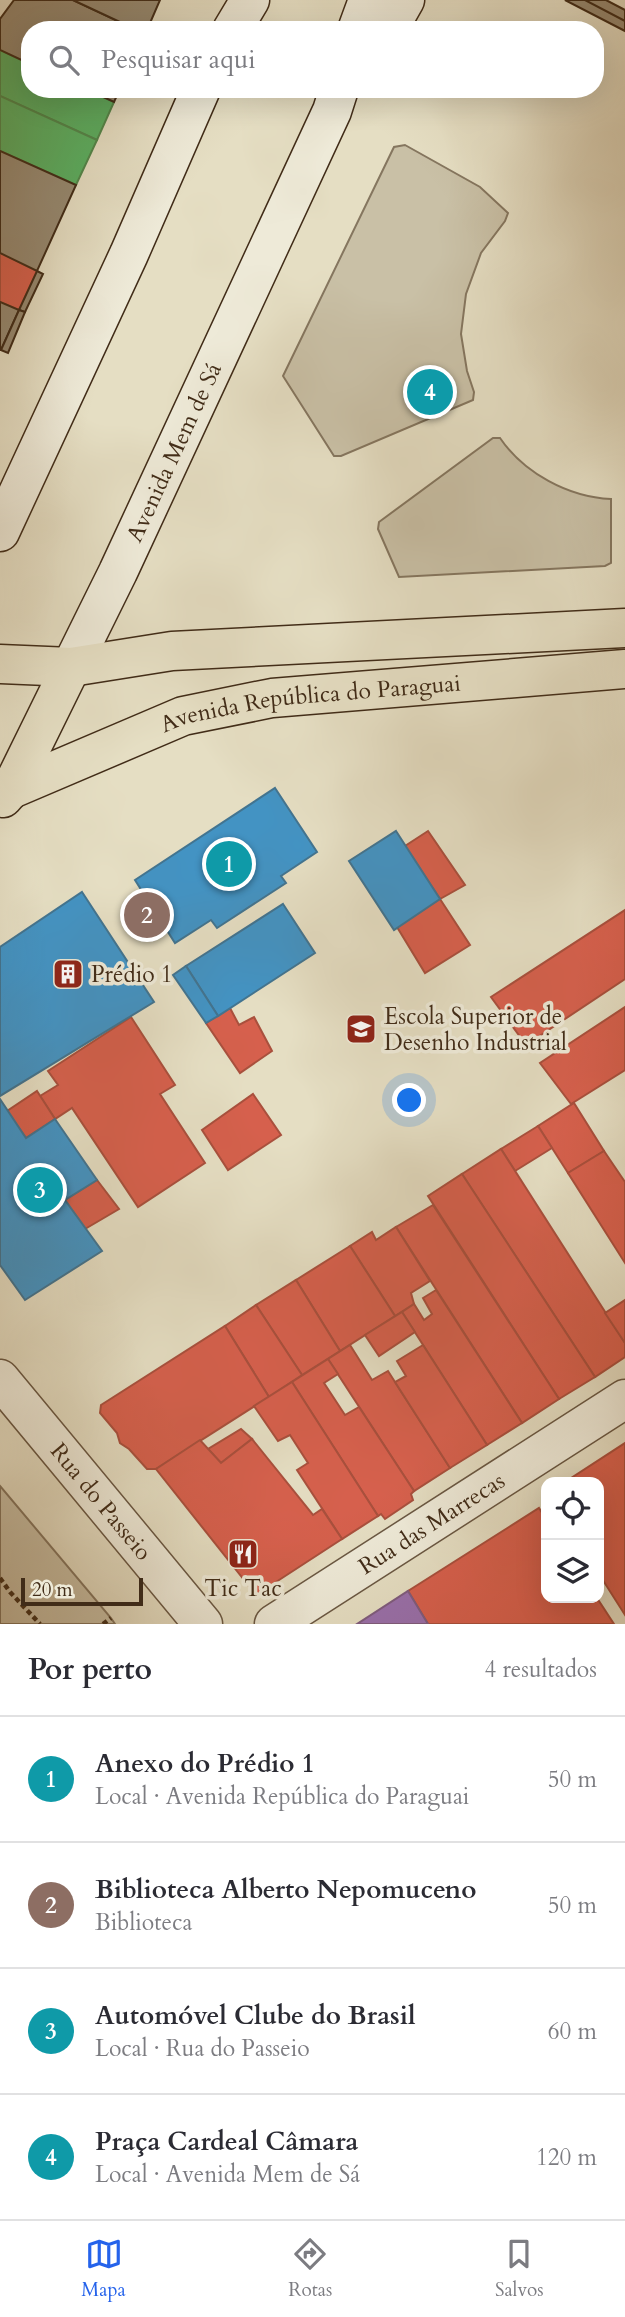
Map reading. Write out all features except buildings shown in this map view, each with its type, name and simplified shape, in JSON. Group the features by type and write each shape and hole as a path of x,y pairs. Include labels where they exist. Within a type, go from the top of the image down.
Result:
{"main road":[{"path":"226,21 232,0"},
{"path":"237,21 250,0"},
{"path":"360,21 368,0"},
{"path":"393,21 405,0"},
{"path":"0,532 129,254 197,98"},
{"name":"Avenida Mem de Sá","path":"4,795 118,572 339,98"},
{"path":"0,664 71,667 172,651 625,628"},
{"name":"Avenida República do Paraguai","path":"4,795 183,716 272,698 625,669"},
{"name":"Rua do Passeio","path":"0,1379 203,1624"},
{"name":"Rua das Marrecas","path":"274,1624 625,1399"}],"path":[{"path":"0,1578 40,1624"},
{"path":"103,1624 111,1618"}],"shaded area":[{"path":"405,145 480,187 508,213 481,253 466,294 461,334 467,371 474,392 473,400 341,456 334,456 283,376 394,147"},
{"path":"493,438 500,438 521,462 548,481 579,494 611,499 611,563 605,566 399,577 378,529 379,522"},
{"path":"0,1486 111,1618 115,1624 0,1624"}],"tram line":[{"path":"585,0 625,21"}],"place":[{"name":"Praça Cardeal Câmara","path":"430,392"},
{"name":"Anexo do Prédio 1","path":"229,864"},
{"name":"Biblioteca Alberto Nepomuceno","path":"147,915"},
{"name":"Prédio 1","path":"68,974"},
{"name":"Escola Superior de Desenho Industrial","path":"361,1029"},
{"name":"Automóvel Clube do Brasil","path":"40,1190"},
{"name":"Tic Tac","path":"243,1554"}]}
